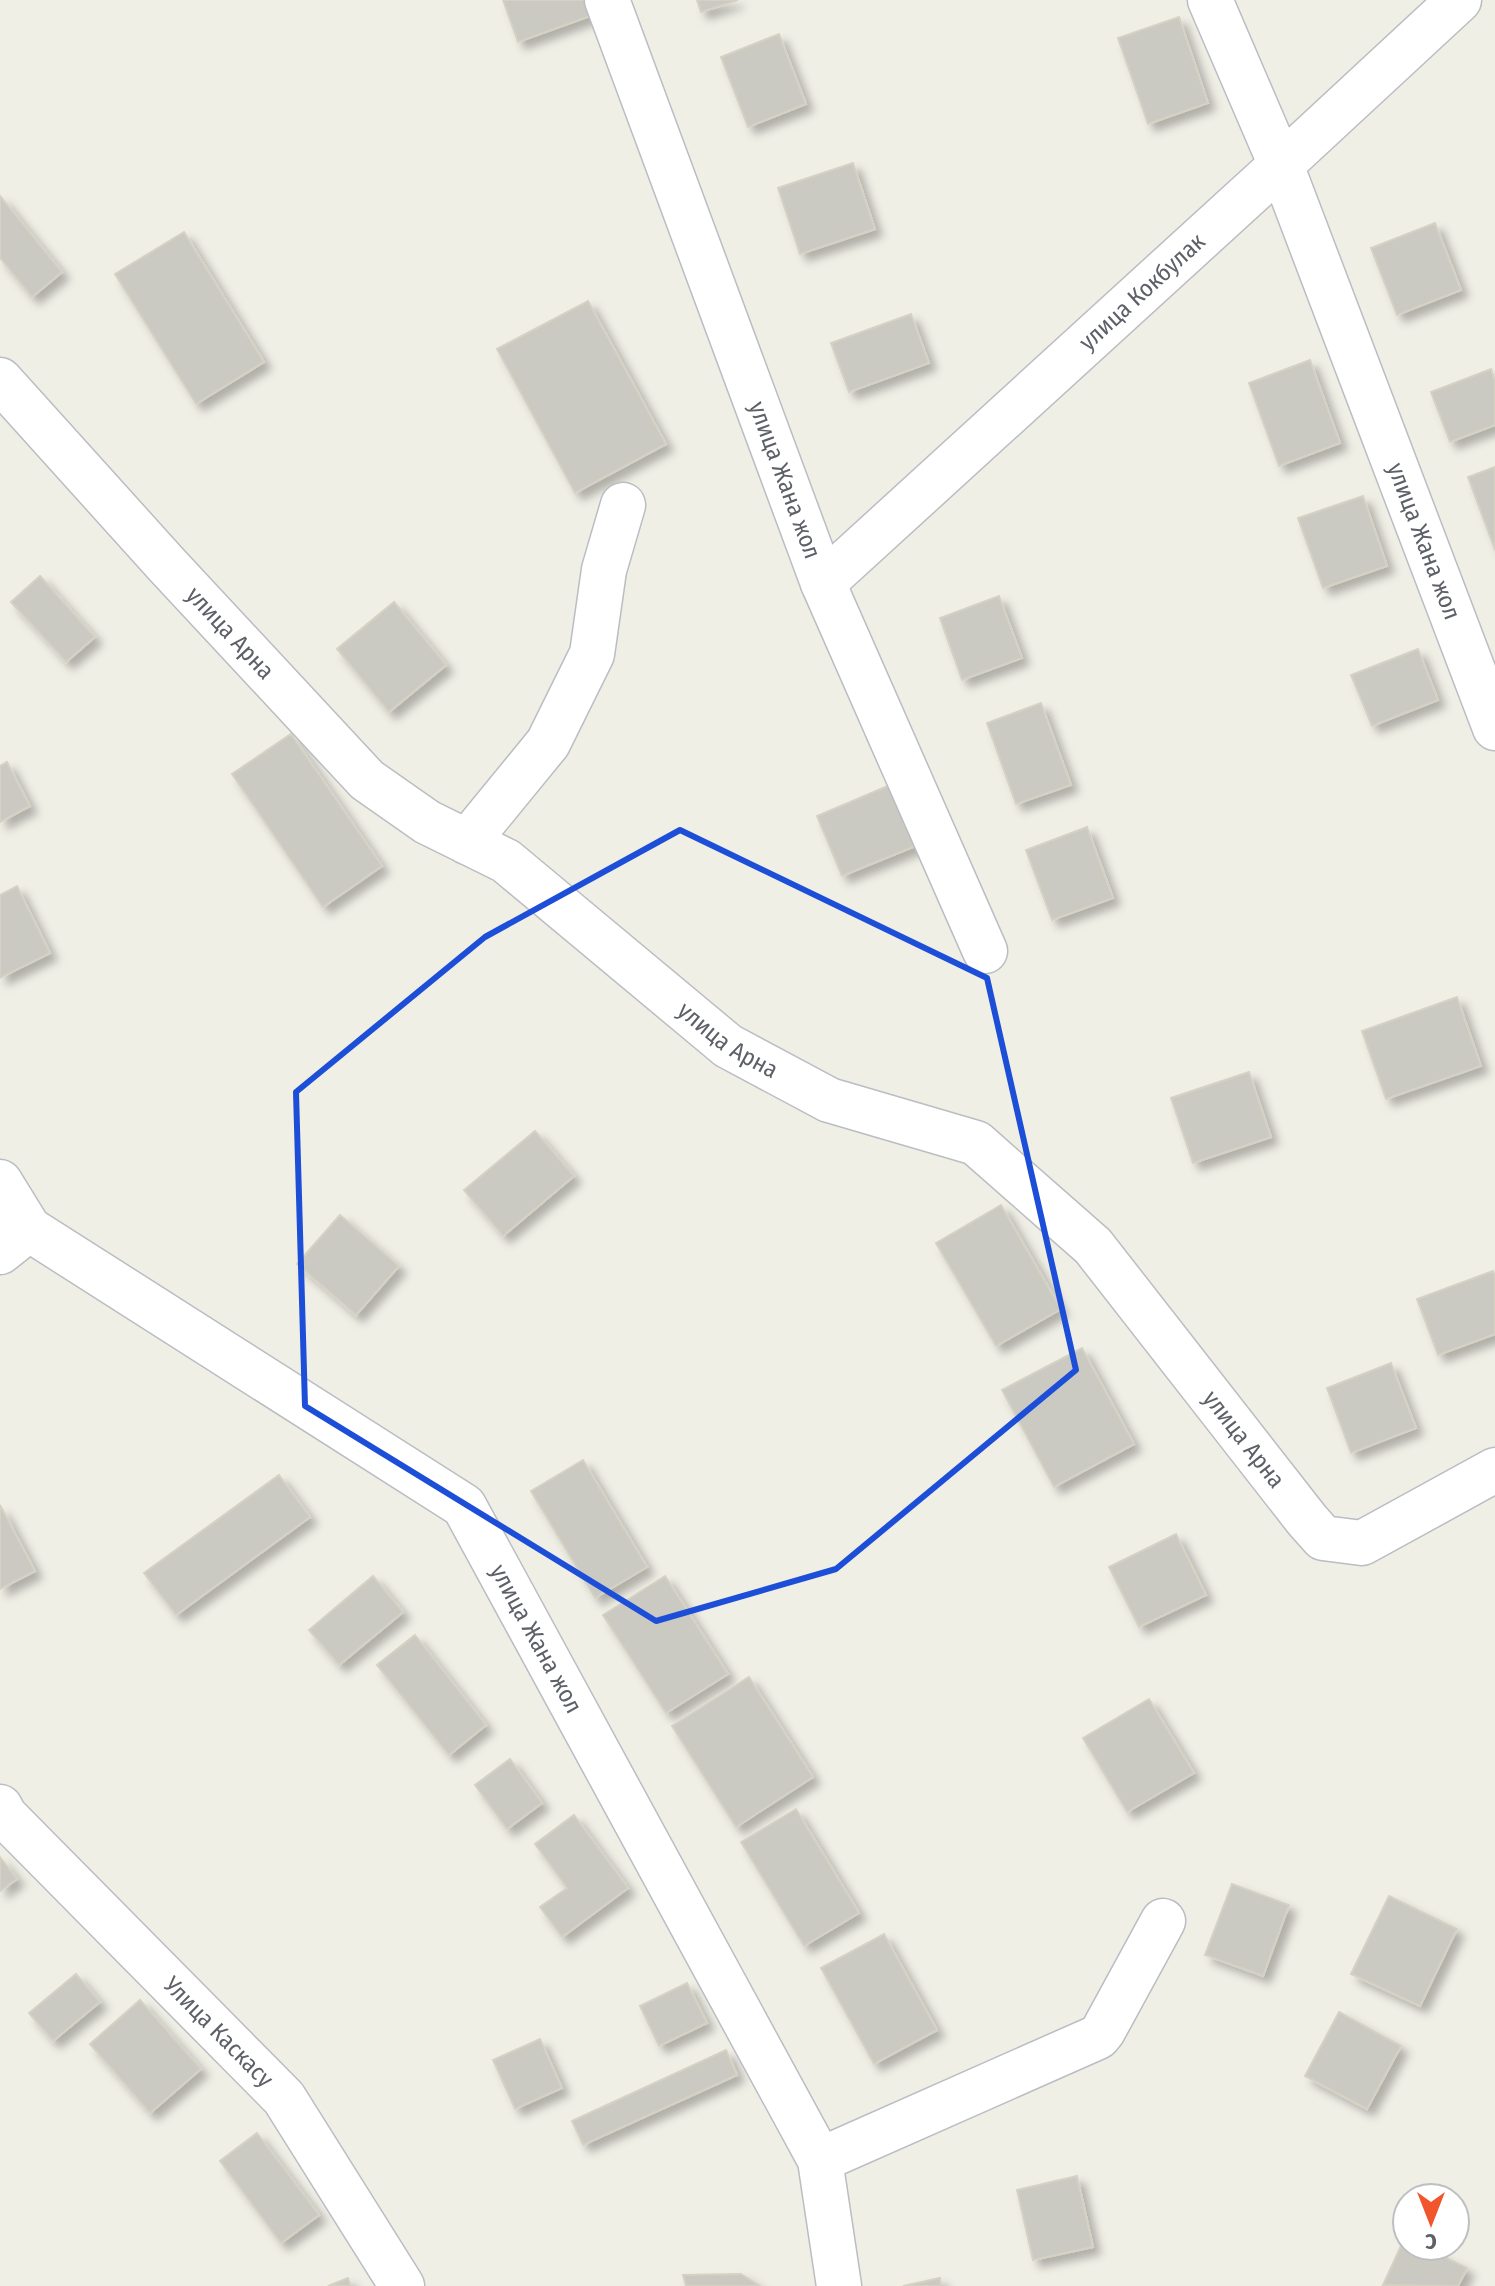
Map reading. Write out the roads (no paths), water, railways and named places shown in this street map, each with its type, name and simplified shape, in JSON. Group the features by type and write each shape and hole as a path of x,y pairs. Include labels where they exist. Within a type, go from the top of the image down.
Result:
{"street":[{"name":"улица Жана жол","path":"607,0 823,583 985,951"},
{"name":"улица Жана жол","path":"1210,0 1281,165 1495,728"},
{"name":"улица Кокбулак","path":"823,583 1459,0"},
{"name":"улица Арна","path":"0,380 367,780 427,822 506,861 728,1046 829,1100 976,1143 1093,1246 1323,1538 1362,1543 1495,1470"},
{"path":"467,842 548,743 592,654 604,570 623,505"},
{"name":"улица Жана жол","path":"0,1182 15,1241 464,1506 820,2160 839,2286"},
{"name":"Улица Каскасу","path":"0,1807 5,1816 284,2098 402,2286"},
{"path":"820,2160 1098,2037 1163,1921"}]}
